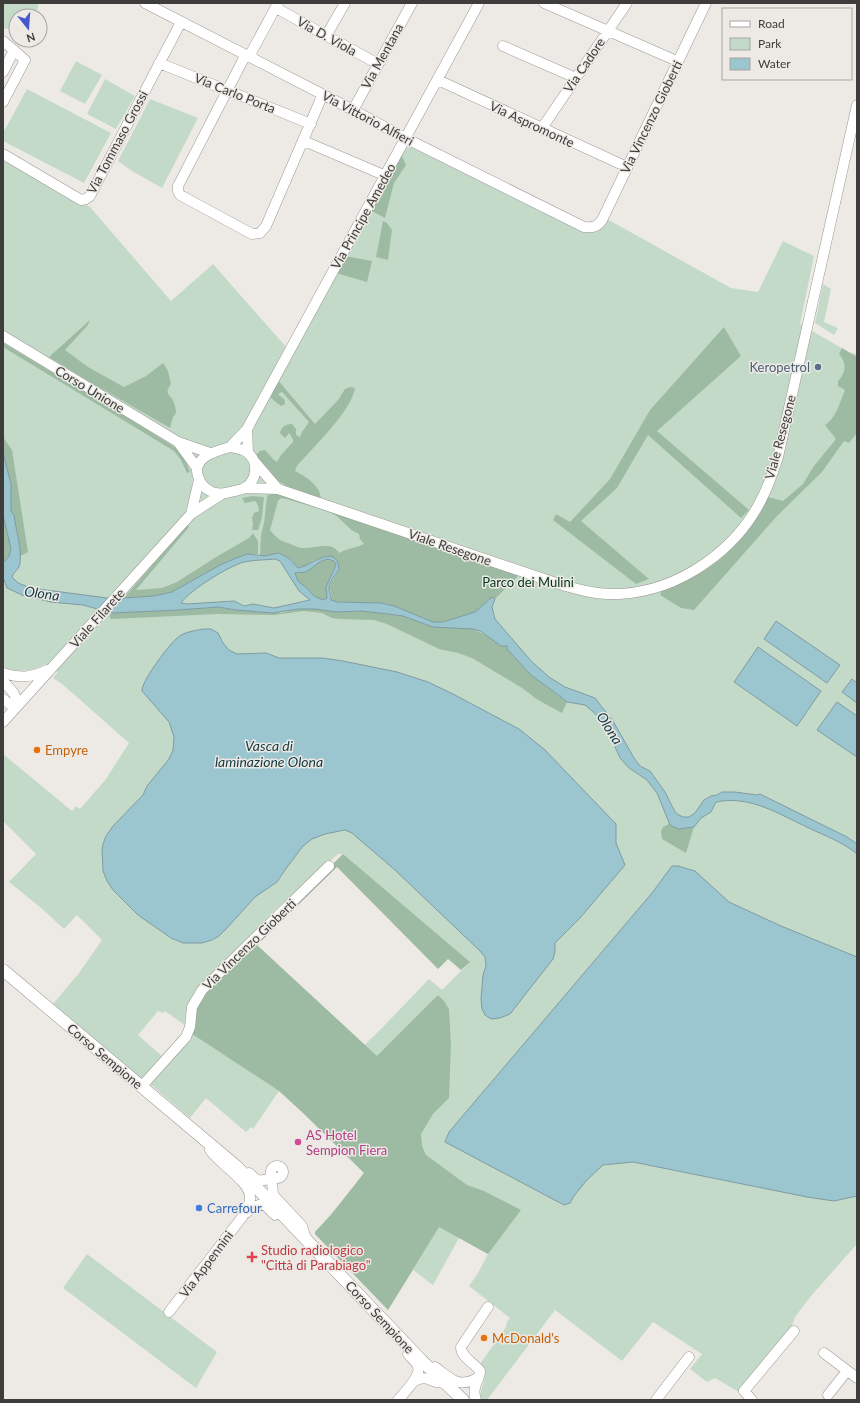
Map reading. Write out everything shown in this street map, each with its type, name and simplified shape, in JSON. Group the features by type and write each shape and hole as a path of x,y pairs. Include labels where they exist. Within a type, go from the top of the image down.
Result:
{"main road":[{"name":"Corso Sempione","path":"3,970 240,1170 306,1238 406,1346 463,1400"}],"street":[{"name":"Via Vittorio Alfieri","path":"145,3 323,94 405,138 584,227 593,228"},
{"path":"326,36 345,3"},
{"name":"Via Mentana","path":"353,110 412,3"},
{"name":"Via Principe Amedeo","path":"230,447 247,429 479,3"},
{"path":"544,3 677,61"},
{"name":"Via Cadore","path":"542,128 627,3"},
{"name":"Via Vincenzo Gioberti","path":"593,228 599,225 602,220 626,167 706,3"},
{"path":"277,5 251,53 244,58 180,181 178,191 183,196 252,234 260,233 266,226 323,94"},
{"name":"Via D. Viola","path":"277,5 326,36 378,64"},
{"name":"Via Tommaso Grossi","path":"3,154 81,200 86,199 90,196 181,22"},
{"path":"3,102 25,60 4,43"},
{"path":"503,46 576,78"},
{"path":"3,72 14,50"},
{"name":"Via Carlo Porta","path":"159,63 311,124"},
{"name":"Via Aspromonte","path":"438,80 626,167"},
{"name":"Viale Resegone","path":"244,488 278,489 569,588 619,594 653,588 685,576 716,555 743,528 764,494 778,457 857,105"},
{"path":"304,141 386,176"},
{"name":"Corso Unione","path":"3,336 178,442 210,454"},
{"path":"247,429 251,457 255,466 255,475 249,484 244,488 222,494 209,490 199,480 197,468 201,460 210,454 230,447 242,450 251,457 278,489"},
{"name":"Corso Unione","path":"178,442 197,468"},
{"name":"Viale Filarete","path":"191,514 199,480"},
{"name":"Viale Filarete","path":"3,722 50,668 191,514 222,494"},
{"path":"3,673 21,677 37,675 50,668"},
{"path":"3,681 16,696 18,701 17,706 12,706 3,699"},
{"name":"Via Vincenzo Gioberti","path":"141,1087 186,1037 189,1030 191,1011 204,987 329,866"},
{"name":"Corso Sempione","path":"206,1142 218,1145 258,1181 269,1179 274,1176 272,1181 273,1195 302,1226 306,1238"},
{"name":"Via Appennini","path":"169,1312 243,1216 249,1206 249,1188 210,1151 206,1142"},
{"name":"Via Appennini","path":"243,1216 251,1208 262,1204 266,1206 293,1233 306,1238"},
{"path":"476,1400 474,1394 480,1369 463,1355 461,1347 488,1307"},
{"path":"752,1400 744,1391 794,1331"},
{"path":"398,1400 417,1376 418,1368 408,1353 406,1346"},
{"path":"824,1353 857,1378"},
{"path":"656,1400 689,1357"},
{"name":"Corso Sempione","path":"420,1360 429,1362 458,1383 467,1382 477,1378"},
{"path":"828,1395 847,1371"},
{"path":"412,1382 424,1378 439,1383 444,1382"}],"green space":[{"path":"3,3 39,3 38,8 8,8 8,28 3,29"},
{"path":"76,61 102,75 85,104 60,91"},
{"path":"105,79 135,96 116,129 87,114"},
{"path":"27,89 111,133 84,183 3,141 3,133"},
{"path":"150,99 198,118 162,188 132,171 118,161"},
{"name":"Parco dei Mulini","path":"414,146 583,231 600,229 607,219 731,288 758,292 783,241 814,256 800,324 850,353 857,354 857,1244 811,1296 795,1317 791,1329 739,1392 715,1378 707,1382 690,1369 702,1354 653,1322 622,1361 555,1310 487,1400 480,1400 480,1393 485,1372 480,1364 506,1327 510,1318 469,1286 488,1254 459,1238 433,1285 413,1270 388,1310 315,1234 315,1232 353,1188 372,1159 305,1103 382,1028 429,979 442,990 466,966 343,854 338,854 275,910 198,990 186,1026 165,1011 163,1013 158,1011 138,1035 164,1058 142,1080 53,1004 79,973 102,940 77,915 64,929 9,882 36,854 3,821 3,754 72,811 76,806 80,809 106,779 129,743 61,683 53,678 58,672 46,664 35,669 25,671 3,667 3,156 90,207 171,301 213,264 286,347 293,351 401,154 406,148"},
{"path":"401,154 406,165 394,183 385,218 370,210"},
{"path":"383,221 387,223 392,230 388,260 376,257"},
{"path":"345,256 372,261 367,282 336,273"},
{"path":"823,284 831,289 824,322 838,328 834,335 815,323"},
{"path":"90,320 88,325 65,350 88,367 124,387 146,376 163,363 168,371 171,384 168,394 173,400 176,411 170,428 49,357"},
{"path":"724,327 741,356 657,431 749,510 741,518 648,435 617,488 581,521 649,579 636,584 553,520 556,514 570,522 610,479 650,410"},
{"path":"3,343 176,448 185,459 190,472 187,473 181,460 174,451 3,347"},
{"path":"842,348 857,357 857,433 849,443 844,441 822,472 777,516 694,610 681,608 660,595 661,591 680,584 697,575 725,555 747,530 768,497 783,501 803,484 814,466 836,439 825,425 835,414 845,390 838,386 838,381 843,375 844,371 842,357 839,354"},
{"path":"277,379 315,424 338,400 345,389 350,387 355,388 347,408 322,439 297,466 295,471 308,478 315,485 321,498 281,483 268,472 257,457 257,454 260,451 265,450 277,462 281,455 293,442 293,439 289,433 285,438 280,433 283,428 286,425 292,424 296,429 296,435 300,437 309,422 282,392 278,394 285,400 285,404 281,406 269,395"},
{"path":"3,437 12,450 28,552 11,561 3,570 3,491 11,510 11,488 3,453"},
{"path":"277,494 321,507 519,575 495,599 493,598 475,612 443,622 433,622 394,606 381,603 348,603 333,601 331,600 332,596 329,587 339,569 334,558 314,560 306,566 298,568 293,561 278,553 265,556 260,555 261,535 268,495","holes":["281,498 318,508 335,515 352,530 359,534 360,539 364,544 339,553 336,549 328,546 301,548 280,540 270,530 278,501"]},
{"path":"252,496 264,497 262,517 258,530 252,530 252,518 254,513 259,511 258,505 255,501 245,503 242,498"},
{"path":"187,525 189,527 136,590 162,588 177,582 249,538 253,533 258,541 258,554 248,554 220,565 172,592 154,596 124,598"},
{"path":"328,559 334,561 336,565 326,587 327,599 322,600 314,596 298,581 295,573 307,572 317,563"},
{"path":"218,607 236,610 281,613 298,609 315,609 336,612 362,611 403,616 433,627 473,629 507,646 507,649 531,675 567,702 562,713 538,700 522,688 472,658 439,649 387,624 374,620 339,619 332,618 322,613 304,611 275,615 217,614 113,619 109,616 112,613"},
{"path":"669,824 678,829 694,827 686,853 662,839 661,831 663,827"},
{"path":"343,854 470,962 461,970 448,959 438,969 337,867 257,945 377,1056 438,995 444,1001 449,1009 451,1045 449,1098 433,1114 421,1134 422,1146 426,1155 467,1185 484,1191 521,1210 488,1254 439,1227 388,1310 315,1234 315,1232 330,1216 364,1173 279,1091 192,1034 197,1001"},
{"path":"192,1034 279,1091 253,1129 251,1127 246,1132 206,1098 190,1118 148,1082"},
{"path":"87,1254 217,1352 196,1388 63,1288"}],"water":[{"name":"Olona","path":"3,453 11,484 11,511 14,515 20,551 20,564 12,577 18,583 31,588 107,598 154,596 172,592 220,565 236,558 248,554 265,556 278,553 290,559 298,568 328,556 333,557 337,561 339,569 329,587 331,600 337,602 381,603 394,606 433,622 443,622 475,612 492,597 495,599 492,607 495,619 532,662 549,677 565,687 595,698 613,721 634,758 640,766 650,771 665,792 677,814 683,817 689,817 695,813 704,800 722,792 760,794 847,837 857,844 857,854 840,843 775,812 753,803 741,801 716,802 711,812 701,818 694,827 678,829 670,825 657,793 647,780 629,768 620,758 605,725 599,717 585,705 567,702 531,675 507,649 507,646 501,646 480,631 473,629 433,627 403,616 362,611 336,612 315,609 298,609 273,613 218,607 112,613 83,605 51,602 22,595 7,588 3,577 3,563 9,556 11,549 3,515","holes":["275,559 280,561 299,591 310,600 274,608 253,604 244,606 234,601 187,604 181,603 201,585 237,564 248,561","328,559 334,561 336,565 326,587 327,598 323,600 314,596 298,581 295,573 308,571 324,560"]},
{"path":"776,621 840,665 827,683 764,639"},
{"name":"Vasca di laminazione Olona","path":"203,629 211,629 218,633 223,643 229,650 237,654 266,653 279,658 323,658 397,672 428,682 519,729 545,750 616,824 616,843 625,865 580,918 555,943 553,959 510,1014 500,1018 491,1019 485,1015 482,1009 481,999 483,975 486,966 485,957 480,951 395,870 352,833 345,830 325,834 312,839 303,846 277,882 255,897 219,936 202,943 183,943 171,938 138,915 113,890 103,871 102,850 106,836 113,826 143,795 147,786 169,759 173,750 174,737 169,722 142,691 143,686 156,664 176,639 185,633"},
{"path":"758,647 821,691 797,726 734,682"},
{"path":"852,679 857,683 857,703 842,692"},
{"path":"837,702 857,716 857,757 817,730"},
{"path":"672,866 678,866 695,871 729,902 781,926 857,957 857,1196 834,1201 807,1197 633,1162 603,1165 586,1181 570,1203 564,1205 445,1142 449,1132 652,893"}],"place":[{"name":"Keropetrol","path":"818,367"},
{"name":"Empyre","path":"37,750"},
{"name":"AS Hotel Sempion Fiera","path":"298,1142"},
{"name":"Carrefour","path":"199,1208"},
{"name":"Studio radiologico \"Città di Parabiago\"","path":"252,1257"},
{"name":"McDonald's","path":"484,1338"}]}
